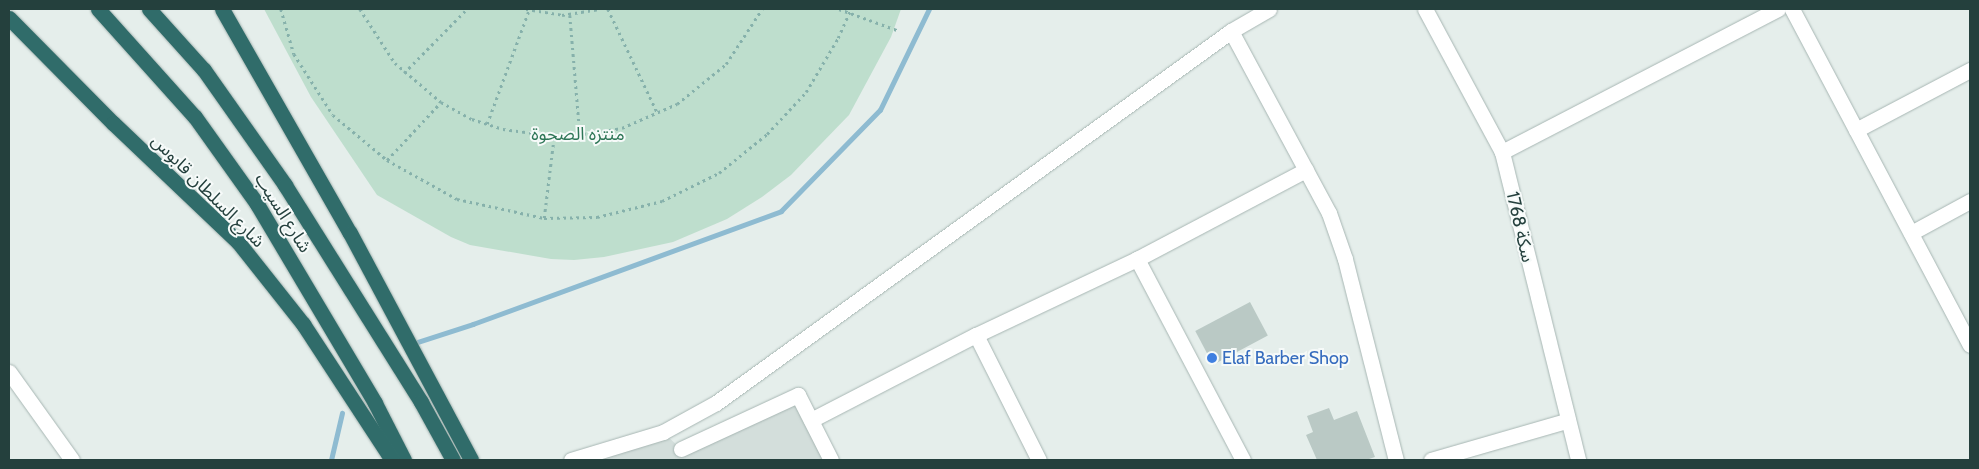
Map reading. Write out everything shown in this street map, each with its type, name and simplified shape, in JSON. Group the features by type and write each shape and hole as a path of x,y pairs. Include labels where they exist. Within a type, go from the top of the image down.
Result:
{"highway":[{"name":"شارع السيب","path":"98,9 195,117 257,204 376,403 404,460"},
{"name":"شارع السيب","path":"149,9 204,70 285,185 421,402 453,460"},
{"path":"222,9 350,233 471,460"},
{"name":"شارع السلطان قابوس","path":"9,18 113,124 238,242 303,324 392,460"}],"street":[{"path":"571,460 663,432 716,403 1231,31 1269,9"},
{"name":"سكة 1768","path":"1425,9 1502,152 1566,421 1578,460"},
{"path":"1502,152 1778,9"},
{"path":"1792,9 1970,345"},
{"path":"1231,31 1328,213 1345,259 1396,460"},
{"path":"1856,130 1970,70"},
{"path":"811,420 976,335 1137,259 1306,170"},
{"path":"1911,233 1970,202"},
{"path":"1137,259 1243,460"},
{"path":"976,335 1039,460"},
{"path":"9,372 72,460"},
{"path":"663,432 683,455 798,395 831,460"},
{"path":"1431,460 1566,421"}],"path":[{"path":"281,9 294,54 333,115 386,160 456,198 544,218 597,217 662,201 719,173 767,134 806,92 851,9"},
{"path":"360,9 375,36 404,73 441,102 487,124 523,134 554,137 580,136 622,128 658,114 691,95 719,71 746,39 762,9"},
{"path":"404,73 467,9"},
{"path":"487,124 528,9 570,15 600,9"},
{"path":"608,9 658,114"},
{"path":"839,9 897,30"},
{"path":"570,15 580,136"},
{"path":"386,160 441,102"},
{"path":"544,218 554,137"}],"shaded area":[{"path":"798,395 831,460 577,460 663,432 681,449"}],"green space":[{"name":"منتزه الصحوة","path":"264,9 901,9 891,37 849,115 791,175 762,197 727,219 673,242 604,257 574,260 551,259 470,245 451,237 377,195 311,97"}],"building":[{"path":"1250,302 1268,336 1213,365 1195,331"},
{"path":"1329,408 1334,420 1357,411 1375,457 1366,460 1317,460 1306,435 1313,432 1307,416"}],"waterway":[{"path":"418,342 473,324 781,211 880,110 929,9"},
{"path":"331,460 342,413"}],"place":[{"name":"Elaf Barber Shop","path":"1212,358"}]}
